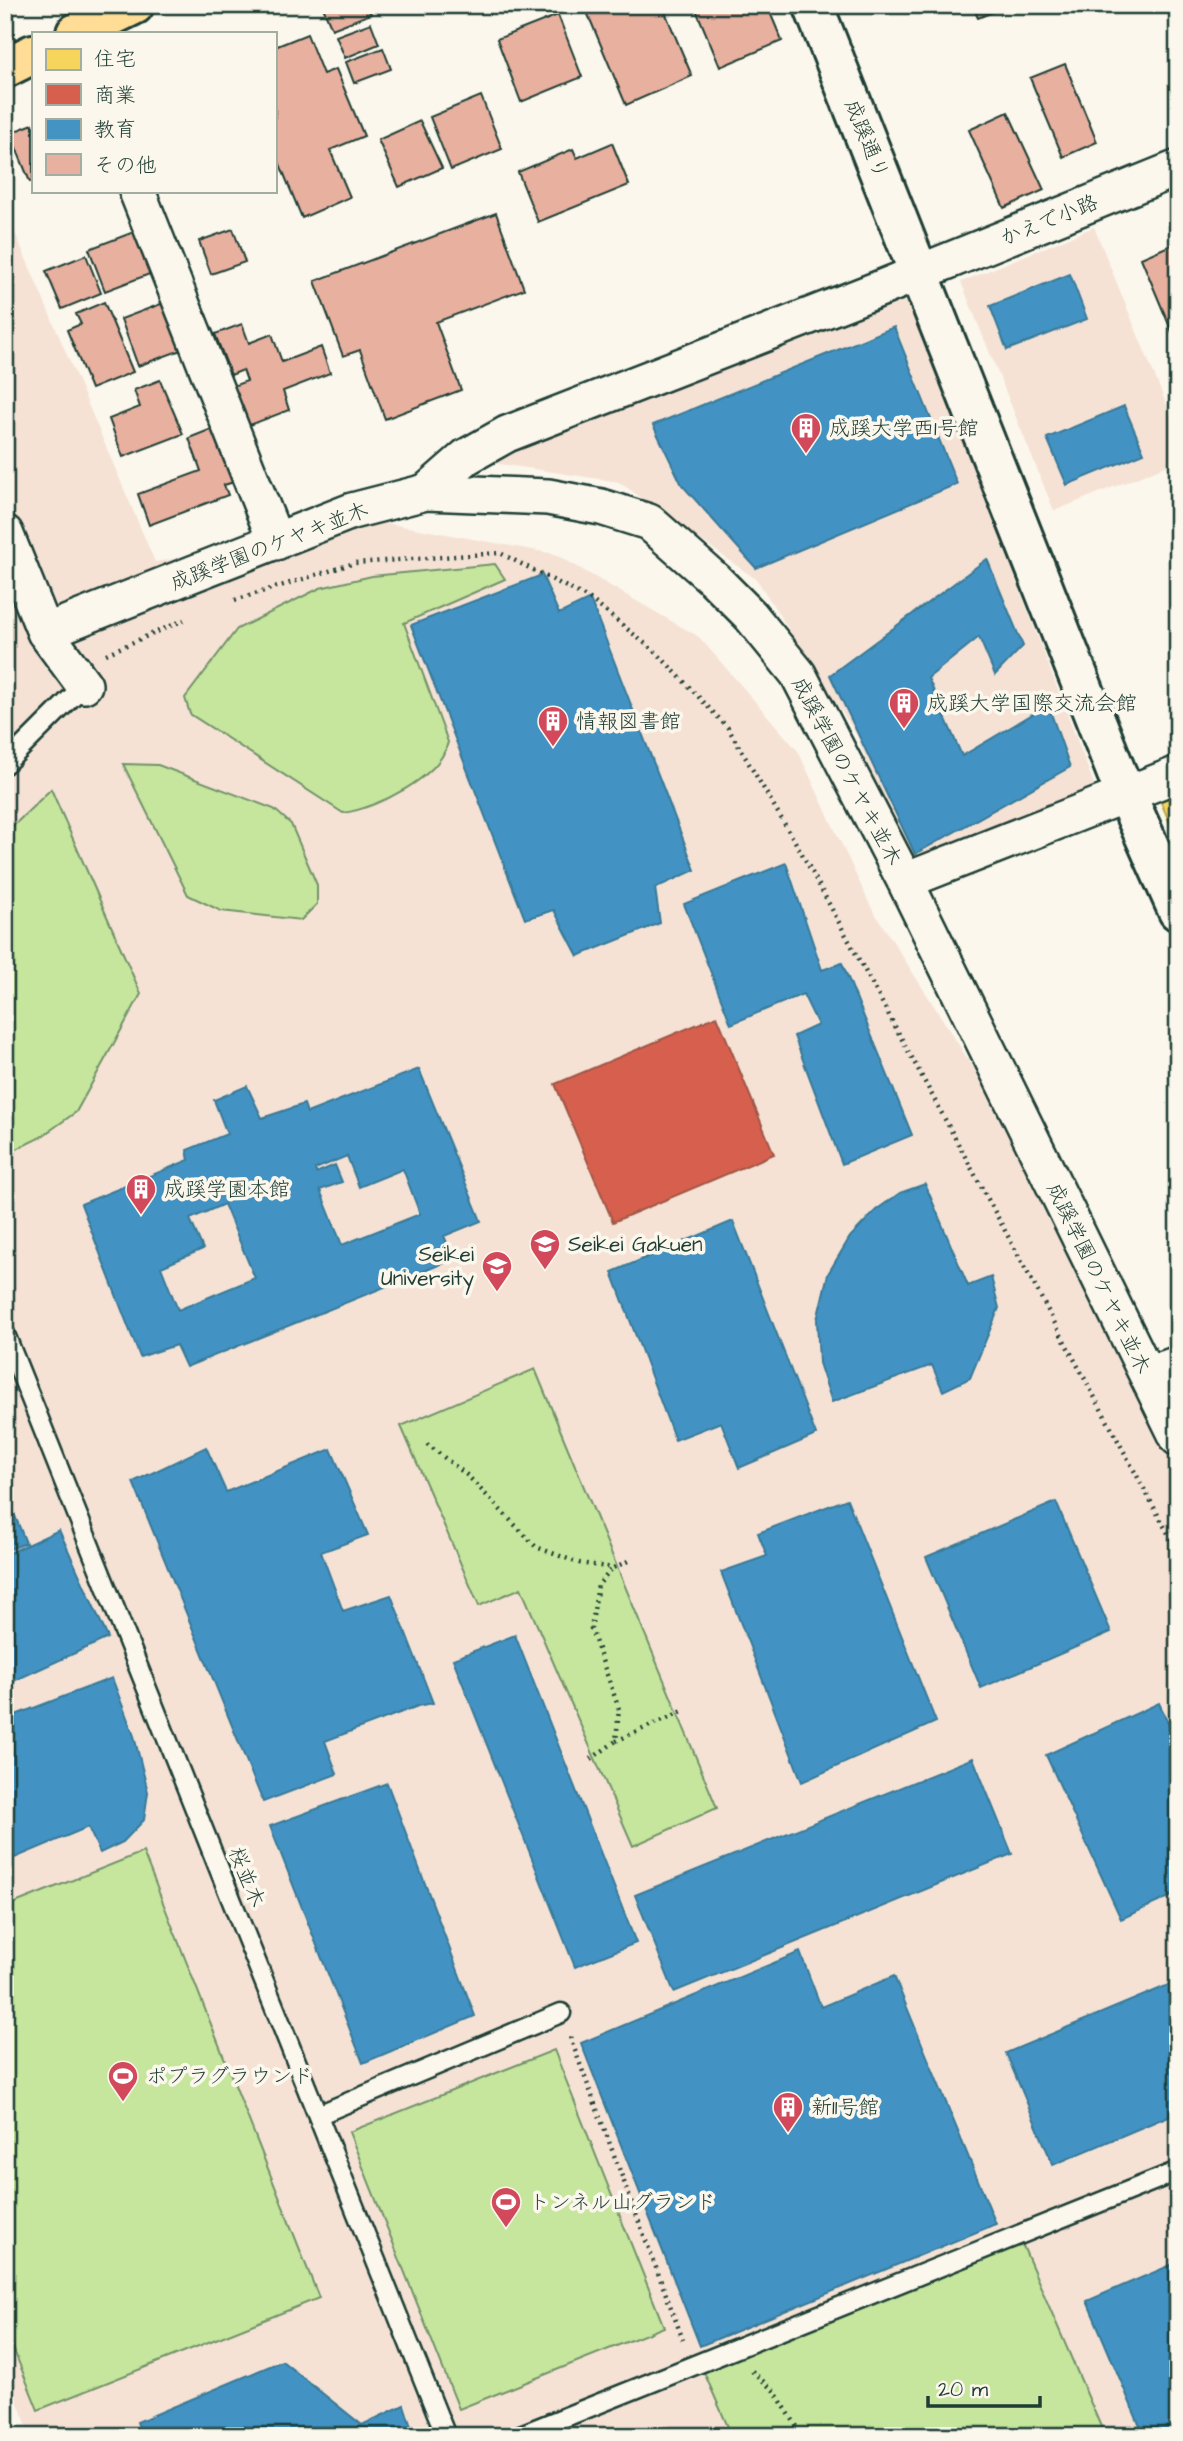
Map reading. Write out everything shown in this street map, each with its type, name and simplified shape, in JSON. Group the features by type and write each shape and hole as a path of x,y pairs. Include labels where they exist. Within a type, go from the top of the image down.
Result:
{"main road":[{"path":"78,32 134,5"},
{"path":"5,68 32,54"}],"street":[{"name":"成蹊通り","path":"813,5 1125,795"},
{"name":"かえで小路","path":"426,492 466,457 507,434 921,273 1178,168"},
{"path":"137,192 275,542"},
{"name":"成蹊学園のケヤキ並木","path":"45,632 352,511 426,492 548,497 601,507 649,522 715,579 750,615 798,674 1162,1369 1178,1438"},
{"path":"5,533 45,632 84,685"},
{"path":"905,881 1178,774"},
{"path":"1125,795 1178,911"}],"lane":[{"path":"5,764 84,685"},
{"name":"桜並木","path":"5,1334 446,2436"},
{"path":"318,2115 561,2013"},
{"path":"518,2436 1178,2171"}],"path":[{"path":"231,601 355,563 500,553 590,599 657,653 727,728 800,850 1178,1552"},
{"path":"84,685 101,656 195,615"},
{"path":"427,1444 468,1476 536,1547 579,1563 613,1568"},
{"path":"616,1741 619,1709 591,1629 598,1585 613,1568 628,1561"},
{"path":"591,1759 616,1741 685,1710"},
{"path":"561,2013 692,2364"},
{"path":"730,2350 775,2392 803,2436"}],"shaded area":[{"name":"Seikei Gakuen","path":"5,209 155,562 386,523 555,554 699,637 798,751 871,907 990,1094 1178,1449 1178,2436 31,2436 5,2371"},
{"path":"1094,227 1178,433 1178,461 1054,511 961,282"},
{"path":"909,299 1095,787 909,871 856,734 757,580 619,482 486,462"}],"green space":[{"path":"495,564 505,579 404,623 448,742 443,755 433,767 420,779 388,798 343,813 190,714 185,698 237,629 320,588 372,576"},
{"path":"123,764 158,765 274,809 291,824 317,885 317,904 301,920 221,911 188,895"},
{"path":"51,789 141,994 76,1112 41,1137 5,1155 5,834"},
{"path":"535,1369 717,1808 633,1846 521,1588 479,1606 401,1426"},
{"name":"ポプラグラウンド","path":"143,1852 319,2298 38,2410 5,2328 5,1907"},
{"name":"トンネル山グランド","path":"554,2050 664,2327 459,2409 349,2132"},
{"path":"1020,2239 1105,2436 732,2436 703,2370"}],"building: 住宅":[{"path":"1178,793 1178,842 1160,800"}],"building: 商業":[{"path":"717,1016 774,1154 613,1222 555,1084"}],"building: 教育":[{"path":"1070,274 1087,319 1007,350 990,306"},
{"name":"成蹊大学西1号館","path":"894,327 957,484 756,568 682,485 653,425"},
{"path":"1124,406 1144,453 1067,485 1047,438"},
{"name":"成蹊大学国際交流会館","path":"987,559 1023,646 995,675 979,637 928,678 962,756 1048,705 1070,767 915,854 830,675"},
{"name":"情報図書館","path":"542,575 559,614 590,599 695,870 655,888 660,923 578,956 554,910 525,919 411,625"},
{"path":"786,863 822,970 842,963 912,1135 842,1164 794,1036 818,1025 803,994 731,1024 684,904"},
{"name":"成蹊学園本館","path":"419,1069 481,1221 444,1236 454,1259 186,1367 176,1345 140,1357 81,1204 189,1160 187,1150 227,1134 214,1100 247,1086 262,1118 304,1104 307,1113","holes":["347,1156 359,1187 403,1169 420,1214 342,1245 320,1190 342,1182 335,1165 316,1173 315,1169","224,1204 255,1278 178,1310 161,1267 203,1249 190,1219"]},
{"path":"925,1184 968,1286 991,1277 999,1308 970,1378 943,1391 932,1365 832,1402 819,1363 817,1320 828,1274 850,1237 876,1210 900,1193"},
{"path":"733,1221 816,1435 739,1468 721,1422 675,1440 612,1272"},
{"path":"206,1447 226,1492 331,1449 368,1535 321,1552 343,1611 391,1595 433,1703 418,1706 325,1741 337,1774 263,1802 133,1482"},
{"path":"5,1491 26,1543 5,1551"},
{"path":"847,1499 936,1722 802,1782 721,1572 767,1556 758,1533"},
{"path":"1056,1502 1111,1632 981,1688 926,1557"},
{"path":"59,1530 108,1638 5,1685 5,1555"},
{"path":"515,1635 636,1943 575,1967 453,1659"},
{"path":"112,1678 134,1736 148,1792 144,1820 123,1842 100,1853 88,1827 5,1862 5,1719"},
{"path":"1159,1703 1178,1744 1178,1893 1121,1919 1046,1755"},
{"path":"973,1758 1012,1854 674,1992 635,1895"},
{"path":"387,1783 475,2016 363,2063 270,1826"},
{"name":"新11号館","path":"800,1952 821,2007 894,1976 996,2224 700,2346 581,2043"},
{"path":"1178,1981 1178,2112 1053,2165 1006,2053"},
{"path":"1178,2262 1178,2436 1144,2436 1087,2301"},
{"path":"282,2361 362,2425 404,2405 414,2436 142,2436 137,2422"}],"building: その他":[{"path":"322,5 367,5 371,14 332,29"},
{"path":"584,5 680,5 665,12 692,76 626,105"},
{"path":"694,5 767,5 782,41 720,67"},
{"path":"972,5 1010,5 978,18"},
{"path":"558,15 582,77 521,102 497,39"},
{"path":"371,23 379,44 345,58 336,36"},
{"path":"307,34 323,74 336,69 364,136 330,150 350,197 302,218 276,154 276,47"},
{"path":"383,48 391,69 354,83 346,62"},
{"path":"1065,64 1097,142 1063,157 1030,78"},
{"path":"481,96 502,149 451,170 430,117"},
{"path":"1008,112 1044,190 1004,208 969,130"},
{"path":"420,121 442,168 399,187 378,140"},
{"path":"32,124 32,181 30,182 10,133"},
{"path":"612,143 629,185 538,222 518,172 573,149 577,158"},
{"path":"496,213 524,289 436,322 461,390 385,419 360,350 343,356 315,281"},
{"path":"233,229 245,262 211,274 199,241"},
{"path":"139,230 155,272 105,291 89,249"},
{"path":"1178,242 1178,338 1175,339 1141,258"},
{"path":"86,255 101,293 62,309 46,271"},
{"path":"104,302 133,372 91,389 67,330 81,324 76,314"},
{"path":"166,302 184,349 138,366 121,319"},
{"path":"242,324 249,343 272,334 282,362 321,347 330,373 283,391 289,410 242,428 227,388 247,381 243,370 231,375 215,334"},
{"path":"160,380 183,434 123,457 109,419 140,407 134,390"},
{"path":"214,428 234,482 224,485 228,495 149,525 138,494 201,471 189,438"}],"place":[{"name":"成蹊大学西1号館","path":"806,455"},
{"name":"成蹊大学国際交流会館","path":"904,730"},
{"name":"情報図書館","path":"553,748"},
{"name":"成蹊学園本館","path":"141,1216"},
{"name":"Seikei Gakuen","path":"545,1271"},
{"name":"Seikei University","path":"497,1293"},
{"name":"ポプラグラウンド","path":"123,2103"},
{"name":"新11号館","path":"788,2134"},
{"name":"トンネル山グランド","path":"506,2229"}]}
